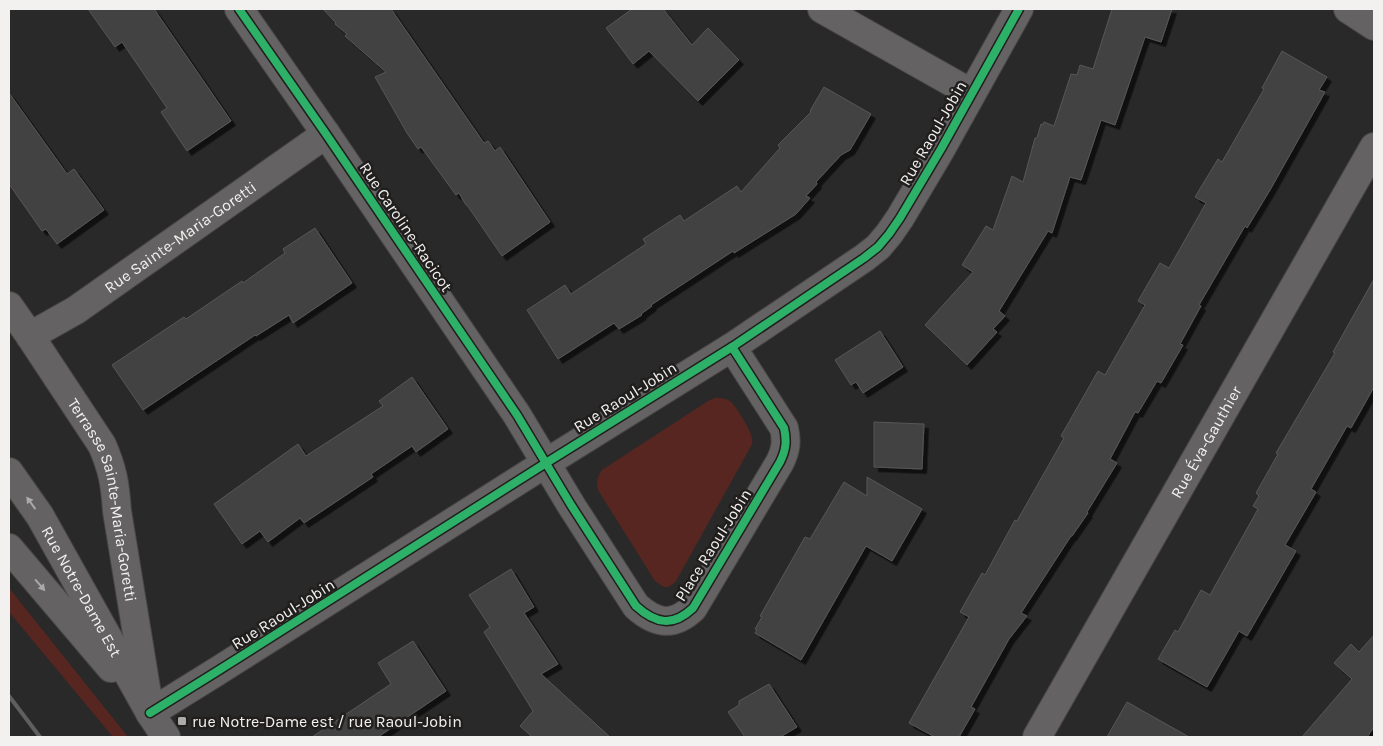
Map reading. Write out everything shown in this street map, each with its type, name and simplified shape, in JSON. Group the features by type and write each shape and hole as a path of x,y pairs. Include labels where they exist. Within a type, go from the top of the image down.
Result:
{"street":[{"name":"Rue Caroline-Racicot","path":"239,9 517,415 546,463"},
{"path":"822,9 971,93"},
{"name":"Rue Raoul-Jobin","path":"150,713 732,347 878,247 890,234 941,149 1019,9"},
{"path":"1348,9 1374,26"},
{"name":"Rue Sainte-Maria-Goretti","path":"30,336 76,310 326,134"},
{"name":"Rue Éva-Gauthier","path":"1037,737 1374,147"},
{"name":"Terrasse Sainte-Maria-Goretti","path":"9,306 102,445 111,465 150,713"},
{"name":"Place Raoul-Jobin","path":"546,463 636,606 646,615 658,620 670,621 683,617 693,608 785,451 784,428 732,347"},
{"name":"Rue Notre-Dame Est","path":"9,472 40,516 150,713 166,737"},
{"name":"Rue Notre-Dame Est","path":"9,548 150,713"}],"shaded area":[{"path":"715,398 726,399 733,404 749,431 752,444 676,581 668,587 663,586 655,581 598,490 598,477 602,470"},
{"path":"9,588 128,737 113,737 9,612"}],"building":[{"path":"88,9 154,9 231,121 187,151 161,112 167,108 122,42 115,47"},
{"path":"323,9 391,9 484,143 488,141 495,151 500,147 550,222 502,256 459,193 456,195 421,147 418,149 407,133 375,77 386,72 345,36 347,34 335,24"},
{"path":"632,9 663,9 692,45 708,28 739,60 698,101 649,51 633,64 606,28"},
{"path":"1112,9 1172,9 1161,42 1145,37 1115,125 1101,120 1081,180 1070,177 1052,233 1048,231 999,311 1005,316 993,329 997,332 967,365 925,325 973,272 962,265 986,226 993,230 1012,176 1023,182 1035,138 1037,138 1041,124 1043,125 1044,122 1054,126 1071,74 1077,75 1080,65 1093,69"},
{"path":"1282,51 1327,77 1319,90 1325,92 1270,190 1247,228 1245,226 1199,305 1201,306 1180,344 1183,345 1161,383 1157,381 1138,413 1135,412 1110,459 1117,463 1088,513 1021,613 1027,616 1009,639 971,707 975,709 959,737 935,737 909,723 969,617 960,612 982,573 985,575 1015,520 1017,521 1064,438 1061,436 1098,371 1105,375 1145,305 1138,301 1160,263 1169,268 1206,203 1195,197 1218,159 1222,162 1264,89 1262,88"},
{"path":"824,87 871,114 850,150 841,155 816,182 817,184 806,196 810,198 796,214 734,253 733,251 651,305 642,315 619,329 614,323 558,359 527,310 565,285 571,294 646,244 643,239 680,215 684,221 737,186 741,192 780,148 778,145 811,112"},
{"path":"9,93 67,174 74,169 104,210 57,244 46,229 42,231 9,184"},
{"path":"315,228 352,283 293,323 289,315 255,335 143,410 112,365 184,317 186,319 242,281 243,283 285,253 283,249"},
{"path":"1374,279 1374,387 1351,428 1347,426 1311,489 1316,492 1285,545 1296,551 1247,636 1239,631 1207,687 1158,659 1175,630 1178,632 1201,590 1210,595 1258,509 1253,506 1259,496 1256,493 1278,454 1276,453 1335,353 1333,352"},
{"path":"880,331 903,367 863,393 856,382 851,385 835,360"},
{"path":"412,377 448,429 416,452 412,446 371,474 373,477 304,523 300,518 268,542 260,531 242,544 214,504 298,444 306,456 383,406 379,401"},
{"path":"874,422 924,424 922,469 874,467"},
{"path":"867,477 922,509 892,561 866,546 801,660 755,633 757,630 755,629 762,617 760,616 805,537 810,539 844,482 867,496"},
{"path":"511,569 534,607 524,613 558,664 541,674 610,737 532,737 520,726 533,711 484,632 490,627 469,595"},
{"path":"1374,635 1374,727 1367,737 1302,737 1352,679 1334,663 1351,644 1359,652"},
{"path":"413,641 446,691 378,737 312,737 391,684 378,663"},
{"path":"769,684 797,727 780,737 745,737 728,712 739,705 739,701"},
{"path":"1127,702 1189,737 1107,737"}],"railway":[{"path":"9,696 40,737"}],"cycle path":[{"path":"239,9 517,415 571,505 636,606 658,620 664,621 678,618 693,608 780,462 785,449 784,428 732,347"},
{"path":"150,713 732,347 878,247 900,218 941,149 1019,9"}],"place":[{"name":"rue Notre-Dame est / rue Raoul-Jobin","path":"182,721"}]}
